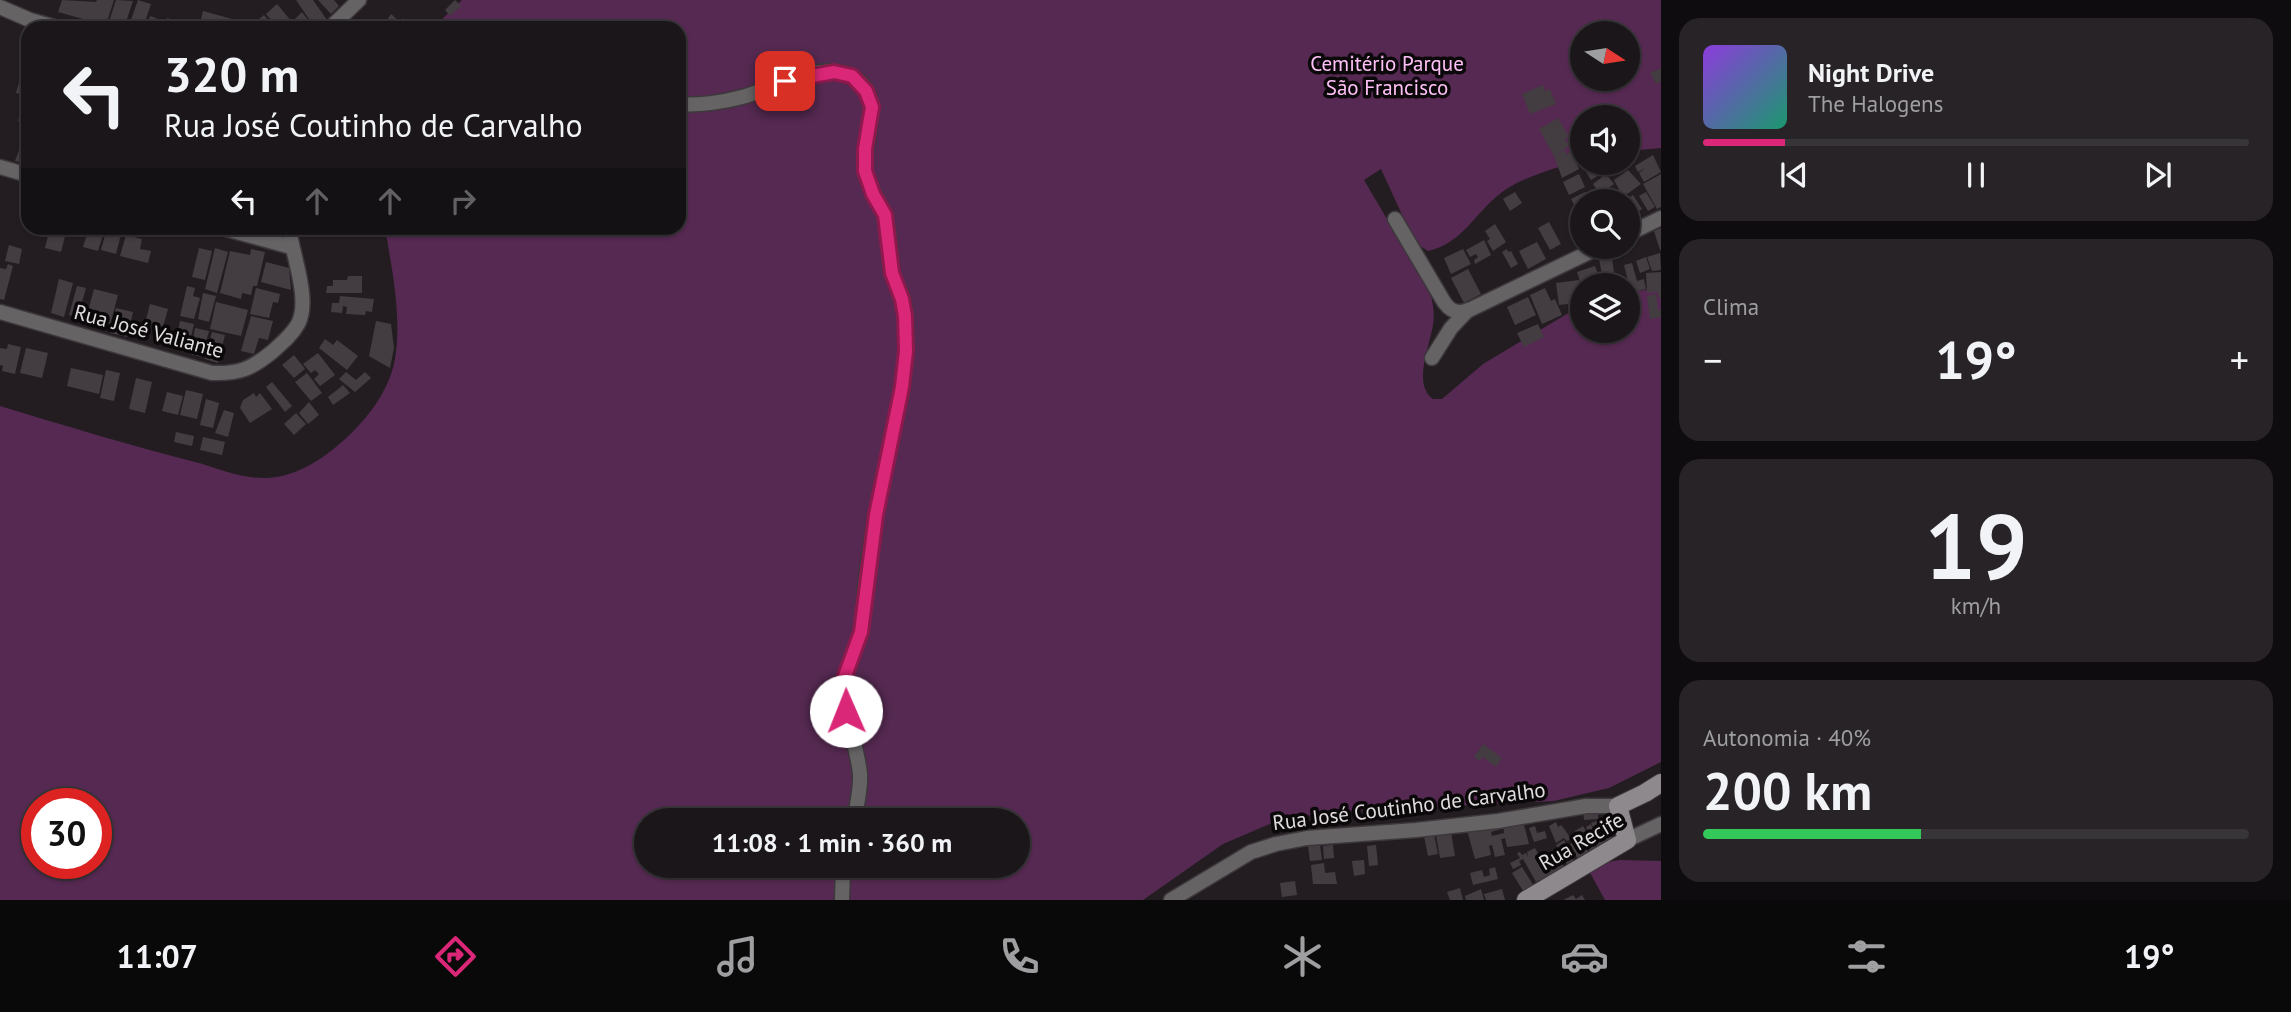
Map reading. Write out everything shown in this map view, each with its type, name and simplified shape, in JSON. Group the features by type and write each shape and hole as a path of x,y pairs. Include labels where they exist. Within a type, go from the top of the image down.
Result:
{"street":[{"path":"337,21 359,0"},
{"path":"0,7 34,21"},
{"path":"686,104 742,97 785,81 829,72 846,74 857,80 871,103 865,171 873,194 885,215 892,273 904,307 906,351 900,396 874,525 863,622 859,641 845,676 848,725 860,771 857,808"},
{"path":"0,167 21,173"},
{"path":"1640,228 1661,218"},
{"path":"1395,219 1446,306 1447,324 1435,353 1451,328 1469,310"},
{"path":"247,235 291,247"},
{"name":"Rua José Valiante","path":"0,312 212,373 232,374 250,368 267,356 289,337 300,321 301,287 290,235"},
{"path":"1446,306 1456,312 1469,310 1575,259"},
{"name":"Rua José Coutinho de Carvalho","path":"1171,900 1243,856 1276,844 1307,838 1498,821 1586,806 1618,806 1661,783"},
{"path":"1618,806 1627,839"},
{"name":"Rua Recife","path":"1526,900 1627,839 1661,824"},
{"path":"842,900 843,878"}],"green space":[{"name":"Cemitério Parque São Francisco","path":"462,0 1661,0 1661,148 1640,150 1640,105 1570,105 1570,164 1537,174 1505,190 1449,243 1428,251 1415,243 1381,169 1364,180 1430,292 1434,321 1423,375 1427,392 1433,399 1442,399 1483,364 1570,312 1570,343 1640,343 1640,291 1661,287 1661,762 1609,788 1554,801 1353,811 1302,816 1272,823 1223,844 1143,900 0,900 0,406 240,475 276,477 295,472 329,452 347,438 374,407 392,372 397,327 386,235 686,235 686,21 440,21"},
{"path":"1661,861 1661,900 1605,900 1589,871 1608,862"}],"building":[{"path":"62,0 114,0 107,21 90,21 58,12"},
{"path":"116,0 133,1 126,21 109,21"},
{"path":"138,0 151,4 145,21 130,21"},
{"path":"296,0 313,0 327,20 310,21"},
{"path":"318,0 334,0 339,6 331,14"},
{"path":"455,0 461,6 450,16 445,10"},
{"path":"277,4 291,21 272,21 266,14"},
{"path":"203,11 232,19 231,21 201,21"},
{"path":"302,12 309,21 295,21"},
{"path":"391,14 399,21 388,21"},
{"path":"264,15 269,21 257,21"},
{"path":"150,16 161,20 161,21 148,21"},
{"path":"1661,68 1661,81 1656,84 1650,73"},
{"path":"21,75 21,94 16,93"},
{"path":"1543,85 1545,91 1550,89 1556,104 1530,114 1522,94"},
{"path":"1558,118 1569,137 1565,139 1569,146 1557,154 1565,150 1567,154 1570,152 1570,174 1562,178 1554,156 1539,129"},
{"path":"21,145 21,162 15,161"},
{"path":"1653,155 1661,172 1644,182 1640,172 1645,168 1640,171 1640,163"},
{"path":"1661,174 1661,207 1657,209 1643,184"},
{"path":"1579,175 1585,187 1570,189 1569,195 1563,182"},
{"path":"1607,175 1614,184 1607,189 1596,189 1593,184"},
{"path":"1621,175 1633,175 1641,184 1634,189 1619,189 1614,180"},
{"path":"1515,192 1522,203 1510,211 1503,199"},
{"path":"1646,192 1655,207 1648,211 1640,195"},
{"path":"1549,222 1561,244 1550,250 1538,228"},
{"path":"1495,224 1506,242 1493,251 1485,231"},
{"path":"1661,228 1661,250 1660,250 1654,231"},
{"path":"48,235 65,235 61,252 45,248"},
{"path":"87,235 103,235 98,251 83,247"},
{"path":"105,235 121,235 116,254 101,250"},
{"path":"126,235 142,239 140,249 151,251 148,263 120,256"},
{"path":"1484,240 1491,255 1475,264 1474,260 1478,257 1476,254 1470,257 1466,250"},
{"path":"1537,242 1546,259 1528,269 1519,251"},
{"path":"9,245 22,249 19,264 5,261"},
{"path":"199,248 212,251 205,280 192,277"},
{"path":"215,248 228,252 217,293 205,289"},
{"path":"251,249 265,252 257,286 253,286 251,295 242,293 241,299 220,293 230,251 250,255"},
{"path":"1463,249 1471,264 1451,274 1444,258"},
{"path":"1507,249 1518,264 1511,268 1502,252"},
{"path":"1660,253 1661,270 1652,271 1647,257"},
{"path":"1646,257 1650,269 1640,273 1636,261"},
{"path":"1599,259 1612,259 1614,273 1602,273"},
{"path":"266,262 289,268 291,290 261,282"},
{"path":"1632,263 1635,273 1626,273 1624,265"},
{"path":"8,264 13,266 4,300 0,299 0,268 6,269"},
{"path":"1595,266 1598,273 1577,273"},
{"path":"1468,269 1481,294 1464,303 1451,278"},
{"path":"1661,272 1661,298 1658,298 1658,292 1647,293 1646,273"},
{"path":"348,276 362,276 362,293 326,293 327,286 333,286 333,280 347,280"},
{"path":"59,279 73,283 64,317 51,313"},
{"path":"1644,279 1646,289 1640,291 1640,280"},
{"path":"1570,281 1570,315 1568,304 1559,305 1556,283"},
{"path":"77,286 86,288 78,317 69,315"},
{"path":"187,286 195,288 193,296 200,298 194,319 180,316"},
{"path":"256,288 280,294 278,303 273,302 269,318 250,314"},
{"path":"1545,288 1551,301 1555,299 1562,315 1542,324 1530,295"},
{"path":"94,289 118,295 110,325 86,319"},
{"path":"203,293 216,296 209,322 198,319"},
{"path":"1656,294 1661,317 1650,319 1647,296"},
{"path":"340,296 374,299 372,312 366,311 365,315 346,314 347,307 343,306 342,313 331,312 332,303 339,303"},
{"path":"1528,297 1536,315 1515,325 1507,307"},
{"path":"216,302 248,310 241,336 210,329"},
{"path":"150,304 168,309 163,327 145,323"},
{"path":"116,308 133,312 127,337 110,333"},
{"path":"251,316 273,321 268,340 259,338 254,354 241,351"},
{"path":"180,321 194,324 188,350 175,347"},
{"path":"376,321 391,324 394,348 390,368 369,356"},
{"path":"1538,324 1544,337 1524,347 1517,333"},
{"path":"195,328 209,331 202,357 190,354"},
{"path":"212,332 225,335 218,363 205,359"},
{"path":"325,339 333,345 337,340 358,356 347,370 319,348"},
{"path":"8,344 21,347 15,374 2,371 3,366 0,365 0,348 7,349"},
{"path":"26,348 48,353 42,378 20,373"},
{"path":"318,353 335,375 320,386 314,379 319,374 315,370 311,373 303,364"},
{"path":"294,355 305,369 294,378 282,365"},
{"path":"71,368 103,375 99,394 67,386"},
{"path":"106,370 120,373 114,401 100,398"},
{"path":"346,372 356,380 365,372 371,378 355,392 339,379"},
{"path":"307,373 322,393 311,401 295,382"},
{"path":"136,378 152,382 145,413 129,409"},
{"path":"272,382 292,406 285,412 266,387"},
{"path":"343,385 350,393 333,405 328,397"},
{"path":"186,390 203,394 197,419 180,415"},
{"path":"167,392 183,396 178,415 162,411"},
{"path":"254,393 256,397 260,393 272,409 250,423 240,408 243,400"},
{"path":"206,399 219,403 213,428 200,425"},
{"path":"309,402 319,415 308,424 299,413"},
{"path":"224,410 234,413 228,437 215,433"},
{"path":"296,413 306,424 294,435 284,424"},
{"path":"176,432 194,436 192,446 174,442"},
{"path":"203,437 225,442 222,455 200,450"},
{"path":"1483,744 1502,758 1496,767 1483,757 1479,761 1474,757"},
{"path":"1598,810 1598,819 1584,820 1583,811"},
{"path":"1606,817 1610,827 1596,833 1591,823"},
{"path":"1523,821 1529,844 1507,847 1505,838 1501,839 1505,855 1495,857 1492,845 1489,846 1491,855 1475,859 1467,830 1500,826 1501,829 1491,832 1492,836 1504,833 1503,825"},
{"path":"1556,822 1571,839 1567,841 1564,838 1556,843 1549,826"},
{"path":"1591,824 1595,834 1590,836 1586,827"},
{"path":"1535,826 1537,833 1545,831 1547,838 1534,842 1529,828"},
{"path":"1583,826 1589,836 1583,842 1575,831"},
{"path":"1608,829 1612,838 1598,849 1592,837"},
{"path":"1451,832 1455,856 1440,858 1436,835"},
{"path":"1434,834 1438,854 1428,856 1424,836"},
{"path":"1574,837 1577,842 1580,840 1589,852 1578,859 1569,845"},
{"path":"1590,839 1598,849 1592,854 1584,844"},
{"path":"1564,840 1569,848 1561,853 1556,845"},
{"path":"1320,845 1322,860 1310,861 1308,846"},
{"path":"1333,845 1334,858 1324,859 1323,846"},
{"path":"1376,845 1378,865 1369,866 1367,846"},
{"path":"1535,848 1548,871 1541,856 1554,849 1565,869 1542,883 1540,880 1536,882 1523,859 1519,861 1521,865 1513,869 1510,863 1520,858 1517,853 1526,853 1528,857 1527,852"},
{"path":"1566,851 1575,862 1568,866 1561,854"},
{"path":"1364,860 1365,874 1354,876 1352,861"},
{"path":"1324,863 1325,873 1335,872 1337,884 1313,884 1311,865"},
{"path":"1495,867 1498,879 1473,885 1470,873 1482,870 1484,877 1490,875 1489,869"},
{"path":"1522,867 1535,888 1525,894 1512,873"},
{"path":"1295,881 1297,895 1282,897 1280,883"},
{"path":"1460,888 1463,900 1450,900 1447,892"},
{"path":"1481,889 1484,900 1466,900 1465,896"},
{"path":"1502,889 1505,900 1486,900 1484,894"},
{"path":"1573,895 1576,899 1582,895 1585,900 1563,900"}],"route":[{"path":"785,81 829,72 846,74 857,80 870,98 872,107 865,149 865,171 873,194 885,215 892,273 900,291 905,316 906,351 902,387 876,515 865,587 863,622 859,641 845,676 846,711"}]}
